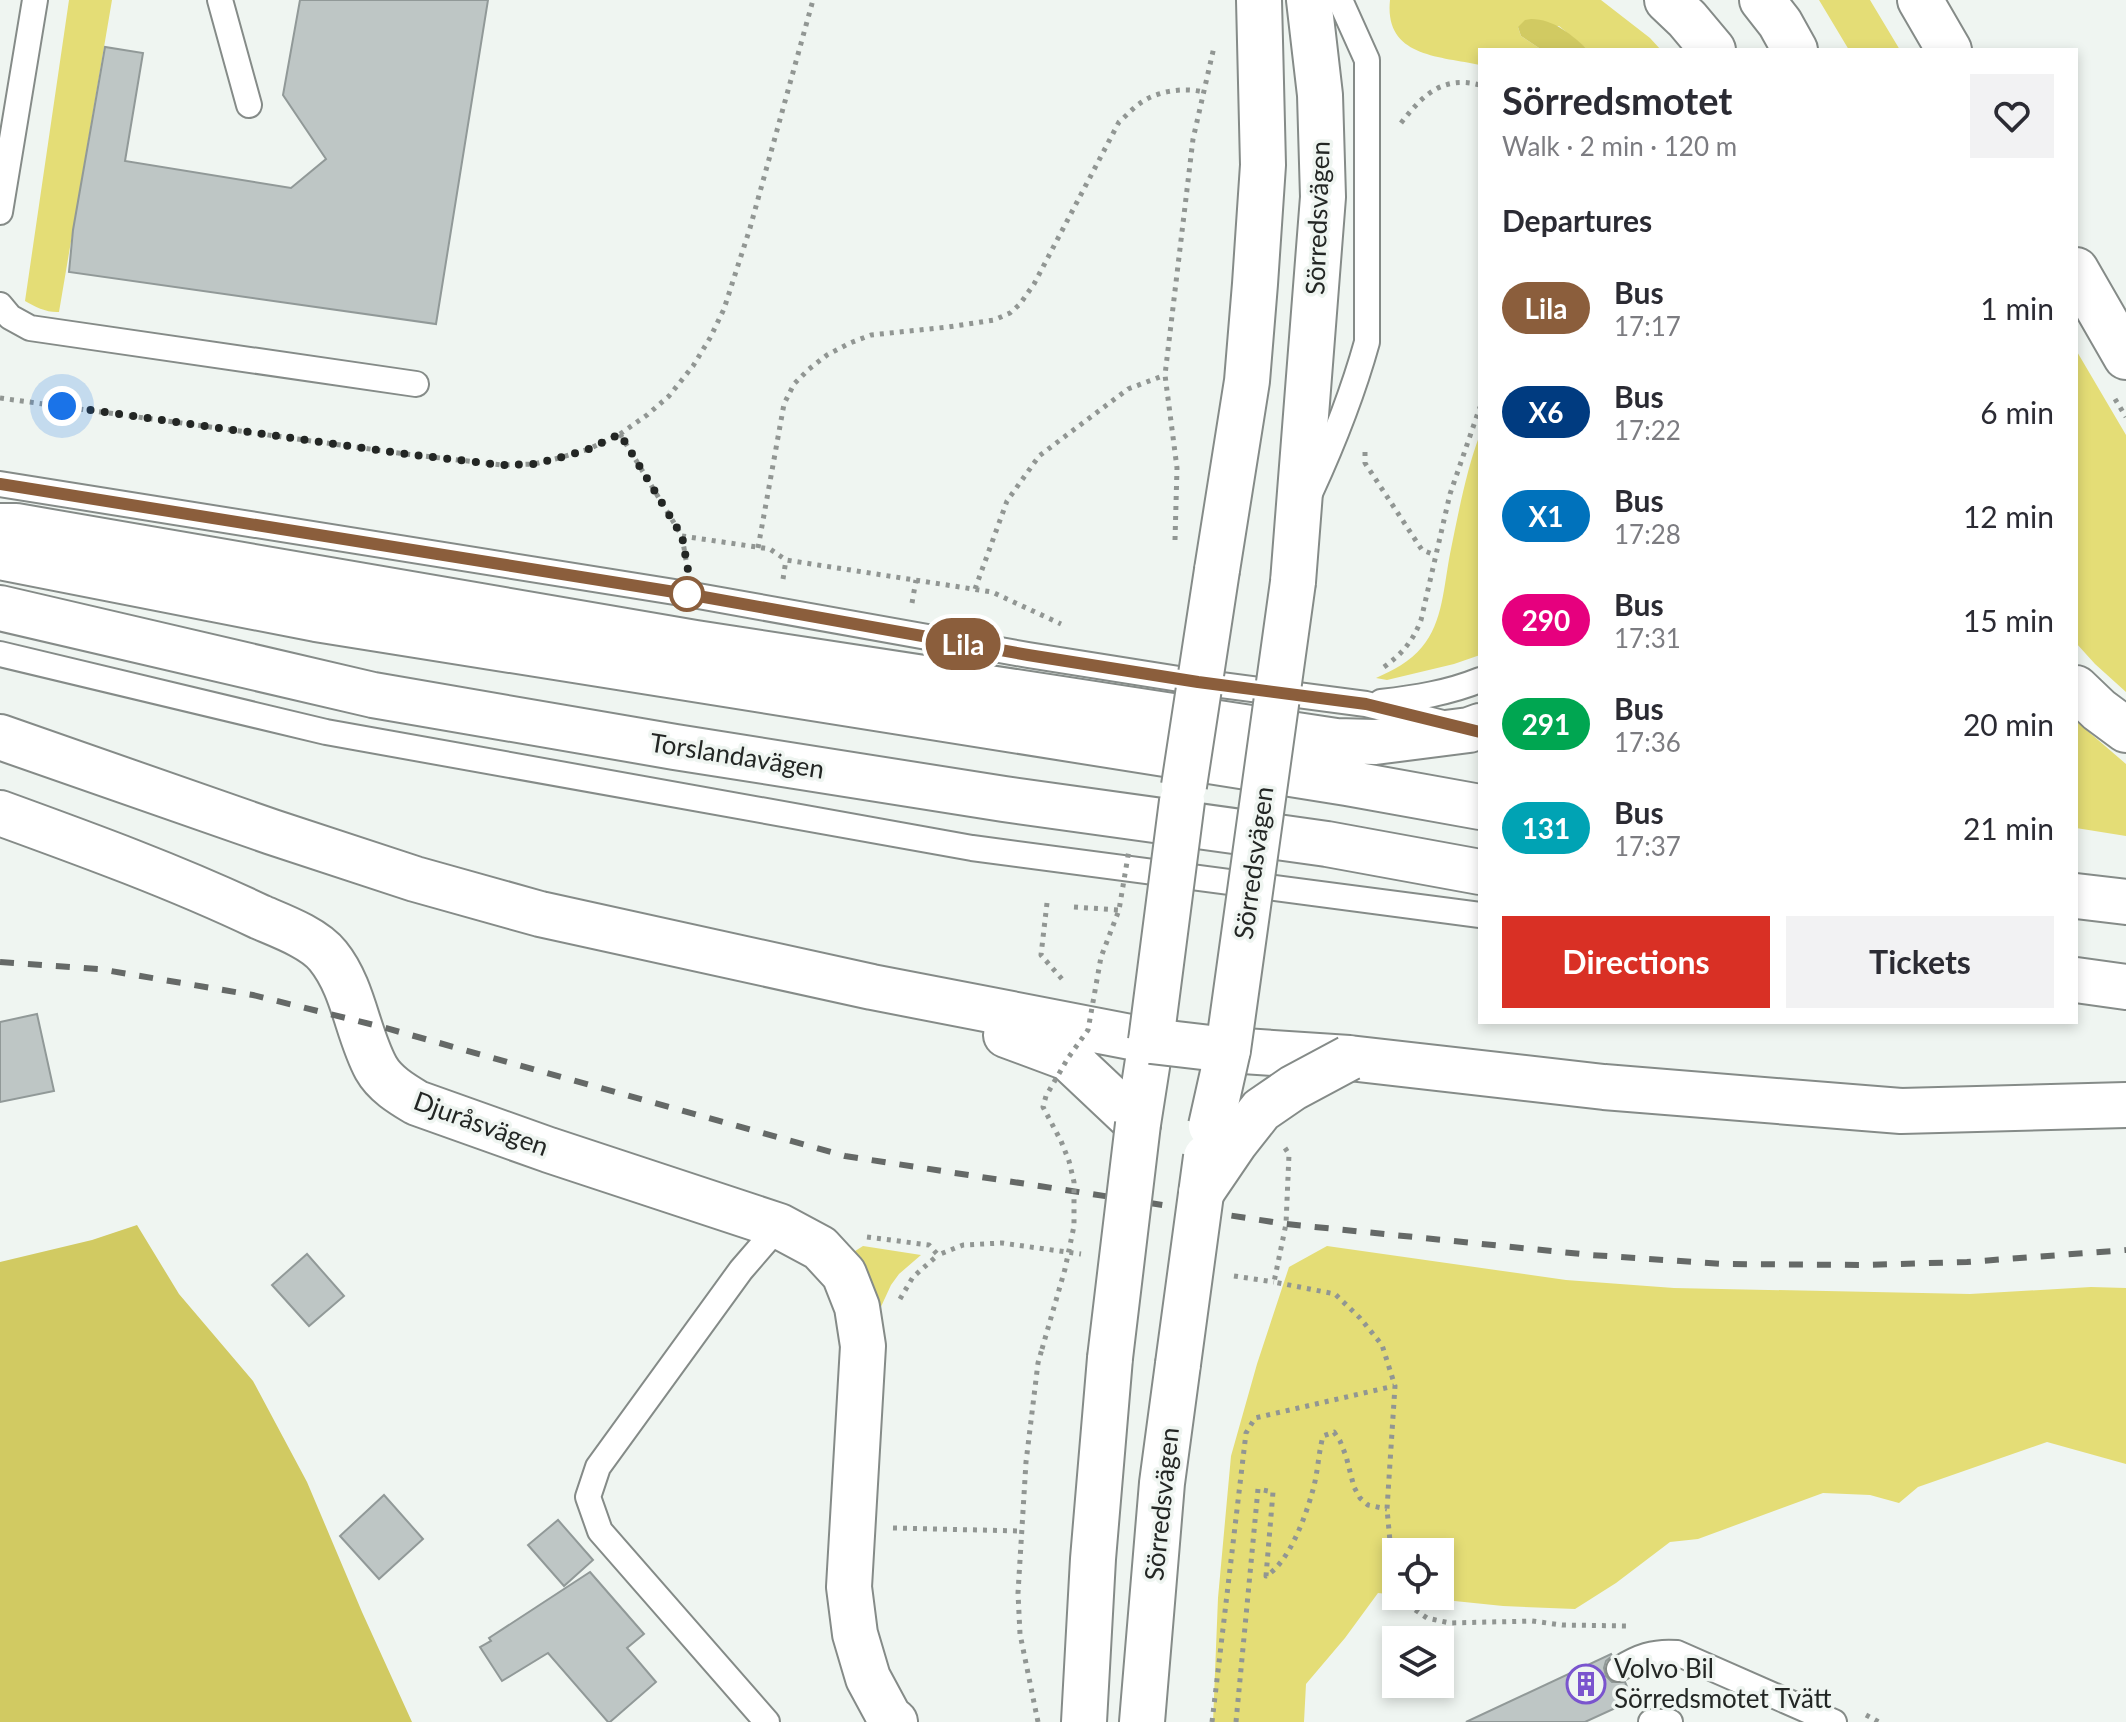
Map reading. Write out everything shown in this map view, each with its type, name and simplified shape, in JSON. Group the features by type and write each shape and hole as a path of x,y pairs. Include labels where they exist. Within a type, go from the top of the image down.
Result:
{"main road":[{"path":"1084,1722 1093,1559 1110,1358 1138,1124 1182,801 1247,381 1263,165 1259,0"},
{"name":"Sörredsvägen","path":"1142,1722 1162,1483 1201,1193 1211,1126 1228,1050 1293,582 1323,197 1320,95 1309,0"},
{"path":"1667,0 1711,48"},
{"path":"1762,0 1794,48"},
{"path":"1920,0 1948,48"},
{"path":"2078,273 2126,357"},
{"path":"0,526 47,531 695,643 1336,741 1375,742 1476,729"},
{"path":"0,557 316,619 1331,780 1478,807"},
{"name":"Torslandavägen","path":"0,608 373,695 1004,799 1327,844 1478,872"},
{"path":"2078,690 2126,730"},
{"path":"0,737 415,879 540,914 872,987 1078,1044 1151,1041 1349,1058 1604,1087 1901,1111 2126,1105"},
{"name":"Djuråsvägen","path":"0,813 125,858 300,935 327,954 342,979 377,1070 397,1092 417,1103 779,1226 820,1248 844,1274 857,1307 863,1346 849,1587 855,1634 868,1678 889,1717 895,1722"},
{"path":"2078,896 2126,902"},
{"path":"1078,1044 1138,1124"},
{"path":"1201,1193 1261,1110 1293,1088 1349,1058"}],"lane":[{"path":"0,212 35,0"},
{"path":"220,0 249,105"},
{"path":"1298,519 1339,429 1367,342 1367,60 1340,0"},
{"path":"0,305 10,317 30,328 416,384"},
{"path":"0,484 687,594 1070,662 1366,704 1476,729"},
{"path":"0,654 326,732 972,848 1478,915"},
{"path":"1366,704 1424,697 1460,689 1478,681"},
{"path":"767,1722 600,1531 588,1497 598,1467 741,1270 779,1226"},
{"path":"1619,1669 1651,1653 1677,1653 1834,1722"},
{"path":"1651,1722 1670,1722"}],"path":[{"path":"0,398 502,465 534,464 559,458 589,449 620,434 669,396 693,366 724,309 750,228 813,0"},
{"path":"1175,551 1177,468 1165,375 1193,139 1216,37"},
{"path":"1399,124 1430,91 1447,84 1478,84"},
{"path":"758,548 784,404 794,384 827,355 871,335 994,320 1010,313 1034,284 1119,122 1141,102 1167,92 1187,88 1203,92"},
{"path":"975,589 1007,501 1039,456 1128,389 1165,375"},
{"path":"1373,672 1396,658 1415,636 1450,494 1478,413"},
{"path":"620,434 682,536 688,570"},
{"path":"1365,463 1422,550 1435,555"},
{"path":"682,536 770,549 786,560 992,592 1062,625"},
{"path":"782,584 786,560"},
{"path":"912,604 916,580"},
{"path":"1038,1722 1020,1634 1018,1593 1026,1462 1038,1363 1074,1226 1074,1182 1069,1161 1043,1107 1046,1096 1078,1044 1101,957 1119,910 1129,847"},
{"path":"1074,907 1119,910"},
{"path":"820,1248 838,1233 929,1245 938,1255 963,1245 1002,1243 1088,1255"},
{"path":"1274,1282 1282,1249"},
{"path":"1228,1276 1335,1294 1382,1345 1395,1386 1387,1509 1390,1538"},
{"path":"1212,1722 1246,1433 1255,1418 1395,1386"},
{"path":"1236,1722 1258,1489 1273,1492 1266,1576 1276,1570 1286,1557 1304,1515 1313,1492 1323,1436 1334,1432 1340,1441 1360,1498 1368,1505 1387,1509"},
{"path":"903,1528 1022,1531"}],"shaded area":[{"path":"69,0 112,0 59,312 55,312 25,301"},
{"path":"1390,0 1601,0 1659,48 1586,48 1559,26 1518,27 1521,36 1539,48 1478,48 1478,65 1417,50 1396,33 1390,19"},
{"path":"1819,0 1870,0 1899,48 1848,48"},
{"path":"1525,20 1555,25 1586,48 1539,48 1521,36 1518,27"},
{"path":"2078,353 2126,435 2126,692 2078,645"},
{"path":"1478,440 1478,656 1387,680 1376,678 1412,657 1434,627 1442,603"},
{"path":"2078,723 2126,764 2126,836 2078,828"},
{"path":"137,1225 179,1294 253,1381 307,1482 412,1722 0,1722 0,1262 92,1240"},
{"path":"863,1246 921,1255 899,1274 879,1311 852,1253"},
{"path":"1327,1246 1566,1280 1674,1288 1970,1294 2126,1288 2126,1464 2047,1442 1918,1487 1899,1503 1870,1495 1823,1493 1698,1539 1670,1542 1575,1609 1454,1601 1454,1538 1382,1538 1382,1593 1378,1593 1306,1684 1304,1722 1213,1722 1218,1598 1231,1456 1289,1267"}],"building":[{"path":"300,0 488,0 436,324 69,272 73,230 105,47 143,53 125,161 291,188 326,159 283,95"},
{"path":"37,1014 54,1091 0,1102 0,1022"},
{"path":"307,1254 344,1296 309,1326 272,1285"},
{"path":"384,1495 423,1539 379,1579 340,1536"},
{"path":"558,1520 593,1560 564,1586 528,1545"},
{"path":"590,1572 644,1634 627,1648 656,1682 610,1722 548,1653 502,1681 480,1647"},
{"name":"Volvo Bil Sörredsmotet Tvätt","path":"1611,1654 1604,1668 1606,1676 1612,1682 1625,1682 1633,1700 1585,1722 1466,1722"}],"railway":[{"path":"0,962 99,969 253,995 382,1027 845,1156 1286,1224 1591,1255 1723,1264 1967,1262 2126,1250"}],"bus line":[{"name":"Lila","path":"0,484 687,594 1028,655 1366,704 1478,732"}],"place":[{"name":"Volvo Bil Sörredsmotet Tvätt","path":"1586,1684"}],"route":[{"path":"62,406 502,465 534,464 559,458 589,449 620,434 682,536 688,570 687,594"}]}
